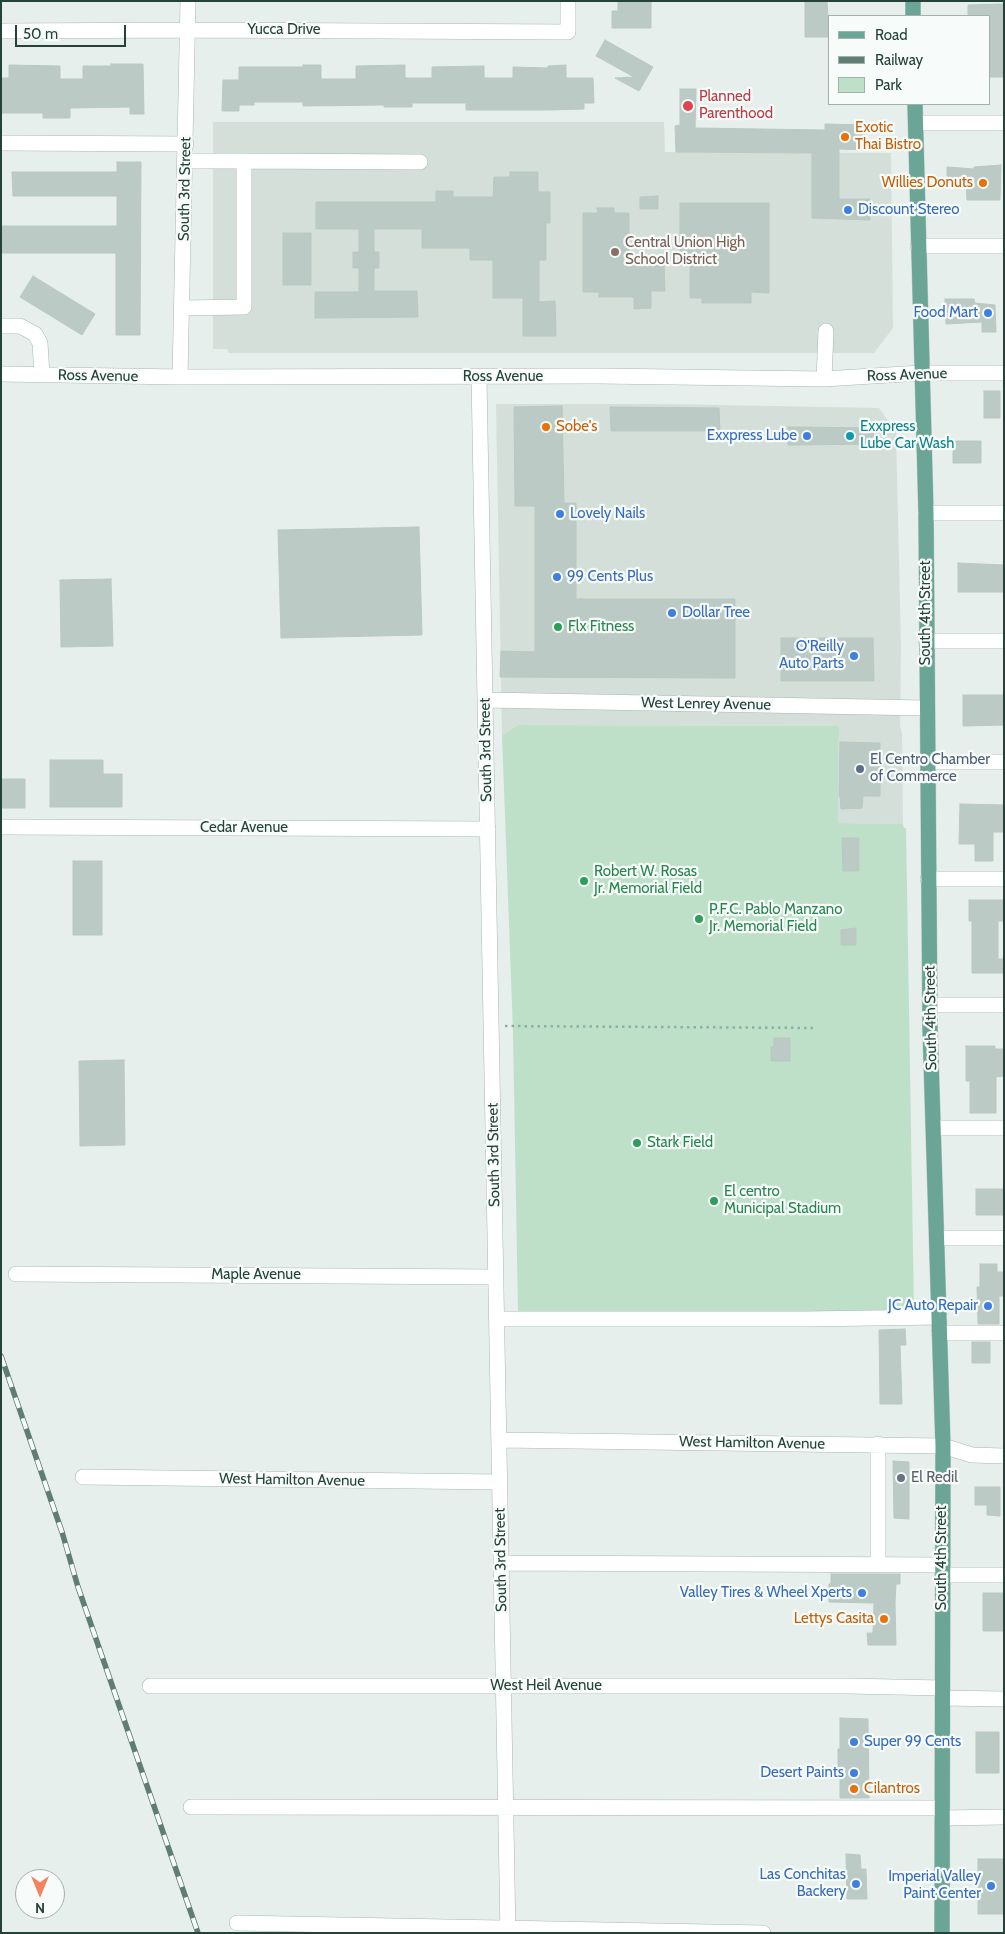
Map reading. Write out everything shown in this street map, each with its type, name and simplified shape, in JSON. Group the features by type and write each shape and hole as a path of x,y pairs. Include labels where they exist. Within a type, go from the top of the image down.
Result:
{"main road":[{"path":"913,1 913,15"},
{"name":"South 4th Street","path":"915,105 926,513 926,708 930,1005 943,1446 942,1933"}],"street":[{"name":"South 3rd Street","path":"180,377 188,1"},
{"name":"Yucca Drive","path":"1,31 568,32 568,1"},
{"path":"916,123 1004,123"},
{"path":"1,143 186,144"},
{"path":"185,161 420,162"},
{"path":"182,308 244,307 244,161"},
{"path":"918,246 1004,246"},
{"path":"1,326 20,326 35,334 40,343 42,375"},
{"path":"824,379 826,331"},
{"name":"Ross Avenue","path":"1,374 180,377 608,376 824,379 921,373 1004,374"},
{"name":"South 3rd Street","path":"479,377 508,1930"},
{"path":"926,513 1004,513"},
{"path":"926,641 1004,641"},
{"name":"West Lenrey Avenue","path":"485,700 926,708"},
{"path":"927,762 1004,762"},
{"name":"Cedar Avenue","path":"1,827 488,829"},
{"path":"928,879 1004,879"},
{"path":"930,1005 1004,1005"},
{"path":"934,1128 1004,1128"},
{"path":"937,1238 1004,1238"},
{"name":"Maple Avenue","path":"16,1274 496,1277"},
{"path":"497,1319 939,1317"},
{"path":"939,1333 1004,1333"},
{"name":"West Hamilton Avenue","path":"499,1440 943,1446 972,1455 1004,1456"},
{"path":"878,1444 878,1564"},
{"name":"West Hamilton Avenue","path":"83,1477 500,1482"},
{"path":"502,1563 878,1564 1004,1575"},
{"name":"West Heil Avenue","path":"150,1686 846,1686 1004,1699"},
{"path":"191,1807 942,1813 1004,1817"},
{"path":"237,1923 508,1930 763,1933"}],"path":[{"path":"492,1026 816,1028"}],"shaded area":[{"path":"213,122 664,122 665,152 891,153 893,328 874,353 229,353 227,349 213,349"},
{"path":"496,404 666,404 879,408 896,432 903,824 838,823 839,726 518,725 502,735"}],"green space":[{"path":"518,725 839,726 838,823 903,824 904,828 906,828 914,1311 518,1312 513,1032 502,735"}],"building":[{"path":"618,1 651,1 651,28 612,28 612,11 618,11"},
{"path":"805,1 827,1 828,37 805,37"},
{"path":"1004,4 1004,77 990,77 990,15 968,15 968,5"},
{"path":"605,40 653,67 639,91 615,78 634,77 596,56"},
{"path":"111,64 143,64 144,114 130,114 130,107 70,108 70,118 43,118 43,113 1,113 1,78 9,78 9,65 60,66 60,79 83,79 83,66 111,66"},
{"path":"303,65 321,65 321,79 356,79 356,66 405,65 405,78 432,78 432,67 484,66 484,78 513,78 513,67 548,68 548,66 566,65 566,78 593,78 594,103 584,103 584,109 466,110 466,103 412,103 412,107 384,107 384,105 303,106 303,102 254,102 254,105 239,105 239,111 222,111 223,80 239,80 239,67 303,67"},
{"path":"680,89 696,89 695,128 825,130 825,124 865,125 865,150 839,149 839,199 870,199 870,220 812,218 812,153 676,152 675,126 680,125"},
{"path":"117,162 141,162 140,335 116,335 116,253 1,253 1,226 117,226 117,196 13,196 12,172 117,172"},
{"name":"Willies Donuts","path":"1001,165 1000,200 967,200 966,182 947,184 947,167 974,169 974,167"},
{"path":"510,172 538,172 538,192 550,192 550,223 546,223 546,260 539,260 539,302 555,301 556,336 523,336 523,298 493,298 493,260 470,260 470,248 422,248 422,229 374,229 374,252 379,252 379,268 374,268 374,291 417,291 418,317 315,318 315,292 359,292 359,268 353,268 353,252 359,252 359,229 316,229 316,202 436,202 436,191 453,191 453,197 493,197 494,177 510,177"},
{"path":"658,196 658,209 640,209 640,197"},
{"path":"680,203 769,203 769,293 751,292 751,303 702,303 702,298 690,298 690,265 680,265"},
{"path":"597,208 614,208 614,213 629,213 629,262 664,262 665,291 651,291 651,308 634,309 634,297 599,297 599,292 583,292 583,213 598,213"},
{"path":"283,233 311,233 311,285 283,285"},
{"path":"33,276 95,314 82,335 20,297"},
{"path":"945,299 974,299 975,303 995,305 996,332 982,332 982,322 946,324"},
{"path":"984,391 1000,391 1000,418 984,418"},
{"path":"562,406 564,503 576,503 576,599 735,599 735,678 500,677 501,651 535,652 535,506 515,506 514,407"},
{"path":"610,407 719,408 720,431 611,431"},
{"path":"788,427 874,428 874,444 788,445"},
{"path":"953,441 981,441 981,463 953,463"},
{"path":"419,527 422,635 281,638 278,530"},
{"path":"958,563 1004,565 1004,592 958,592"},
{"path":"111,579 113,646 61,647 60,580"},
{"path":"781,638 873,638 874,681 781,681"},
{"path":"963,695 1004,695 1004,725 963,726"},
{"name":"El Centro Chamber of Commerce","path":"840,742 880,743 880,796 863,796 862,808 841,809 839,796"},
{"path":"50,760 103,760 103,774 122,774 122,807 50,807"},
{"path":"1,779 25,779 25,808 1,808"},
{"path":"960,804 1004,805 1004,832 993,832 993,861 975,861 975,844 959,844"},
{"path":"842,838 859,838 859,871 843,871"},
{"path":"73,861 102,861 102,935 73,935"},
{"path":"969,900 1004,900 1004,921 998,921 998,959 1004,959 1004,973 972,973 972,921 969,921"},
{"path":"856,928 856,945 841,945 841,930"},
{"path":"774,1038 790,1038 790,1061 771,1061 771,1047 774,1047"},
{"path":"966,1046 995,1046 995,1049 1004,1049 1004,1076 996,1077 996,1113 970,1113 970,1081 966,1081"},
{"path":"124,1060 125,1145 80,1146 79,1061"},
{"path":"976,1189 1003,1189 1003,1215 976,1215"},
{"name":"JC Auto Repair","path":"980,1264 997,1264 997,1272 1004,1272 1004,1296 999,1296 999,1324 978,1324 977,1287 980,1287"},
{"path":"905,1329 906,1345 900,1345 902,1404 880,1404 879,1330"},
{"path":"972,1342 990,1342 990,1363 972,1363"},
{"path":"893,1461 909,1462 909,1519 894,1518"},
{"path":"975,1487 1000,1487 1000,1516 987,1515 987,1505 975,1505"},
{"name":"Valley Tires & Wheel Xperts","path":"831,1574 900,1574 900,1584 896,1584 896,1645 868,1645 867,1633 873,1633 874,1603 829,1602"},
{"path":"983,1593 1004,1593 1004,1631 983,1631"},
{"path":"840,1718 868,1719 869,1798 840,1798 838,1749 840,1749"},
{"path":"976,1732 999,1732 999,1773 976,1773"},
{"name":"Las Conchitas Backery","path":"846,1854 860,1855 861,1869 866,1869 867,1899 847,1899"},
{"name":"Imperial Valley Paint Center","path":"978,1859 1004,1859 1004,1914 978,1914"}],"railway":[{"path":"1,1356 62,1532 78,1587 198,1933"}],"place":[{"name":"Planned Parenthood","path":"688,106"},
{"name":"Exotic Thai Bistro","path":"845,137"},
{"name":"Willies Donuts","path":"983,183"},
{"name":"Discount Stereo","path":"848,210"},
{"name":"Central Union High School District","path":"615,252"},
{"name":"Food Mart","path":"988,313"},
{"name":"Sobe's","path":"546,427"},
{"name":"Exxpress Lube","path":"807,436"},
{"name":"Exxpress Lube Car Wash","path":"850,436"},
{"name":"Lovely Nails","path":"560,514"},
{"name":"99 Cents Plus","path":"557,577"},
{"name":"Dollar Tree","path":"672,613"},
{"name":"Flx Fitness","path":"558,627"},
{"name":"O'Reilly Auto Parts","path":"854,656"},
{"name":"El Centro Chamber of Commerce","path":"860,769"},
{"name":"Robert W. Rosas Jr. Memorial Field","path":"584,881"},
{"name":"P.F.C. Pablo Manzano Jr. Memorial Field","path":"699,919"},
{"name":"Stark Field","path":"637,1143"},
{"name":"El centro Municipal Stadium","path":"714,1201"},
{"name":"JC Auto Repair","path":"988,1306"},
{"name":"El Redil","path":"901,1478"},
{"name":"Valley Tires & Wheel Xperts","path":"862,1593"},
{"name":"Lettys Casita","path":"884,1619"},
{"name":"Super 99 Cents","path":"854,1742"},
{"name":"Desert Paints","path":"854,1773"},
{"name":"Cilantros","path":"854,1789"},
{"name":"Las Conchitas Backery","path":"856,1884"},
{"name":"Imperial Valley Paint Center","path":"991,1886"}]}
